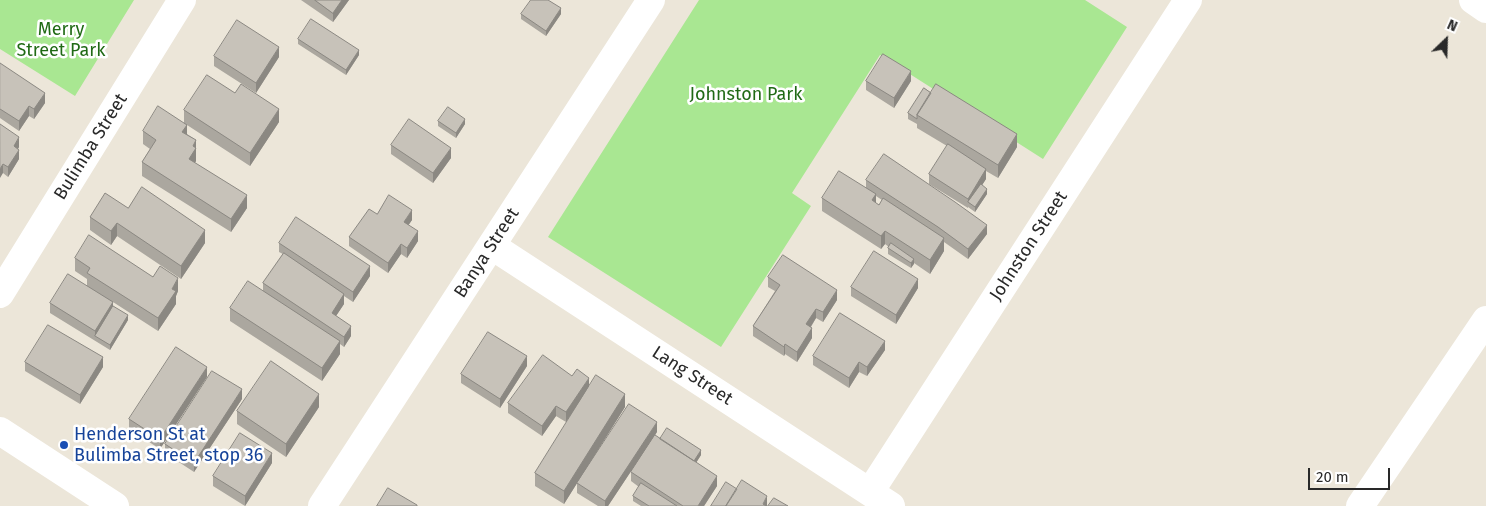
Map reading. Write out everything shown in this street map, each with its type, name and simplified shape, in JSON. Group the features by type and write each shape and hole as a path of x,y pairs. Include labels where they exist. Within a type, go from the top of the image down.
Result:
{"street":[{"name":"Bulimba Street","path":"0,294 182,0"},
{"name":"Banya Street","path":"322,506 651,0"},
{"name":"Johnston Street","path":"880,499 1188,0"},
{"path":"1473,0 1486,9"},
{"name":"Lang Street","path":"492,246 880,499"},
{"path":"1360,506 1486,320"},
{"path":"0,431 115,506"}],"green space":[{"name":"Merry Street Park","path":"0,0 134,0 75,96 0,49"},
{"name":"Johnston Park","path":"699,0 1085,0 1127,27 1043,159 880,55 792,193 811,206 721,347 548,237"}],"building":[{"path":"315,0 342,0 333,13"},
{"path":"531,0 548,0 561,8 546,31 521,14"},
{"path":"311,19 359,50 346,70 298,39"},
{"path":"237,20 279,47 256,83 214,56"},
{"path":"883,54 911,71 894,98 866,81"},
{"path":"0,63 45,93 34,109 29,106 19,121 0,109"},
{"path":"207,75 235,93 241,84 279,109 250,153 184,110"},
{"path":"936,84 1017,134 998,165 917,115"},
{"path":"924,88 931,93 917,115 917,119 908,113"},
{"path":"158,106 187,125 182,132 196,140 193,146 196,148 189,159 247,195 231,219 142,162 156,140 143,131"},
{"path":"448,107 465,119 456,133 438,121"},
{"path":"409,119 451,148 433,173 391,145"},
{"path":"0,124 19,137 14,146 19,150 8,167 3,164 0,169"},
{"path":"948,144 986,169 968,199 929,174"},
{"path":"884,154 987,225 968,249 866,180"},
{"path":"839,171 876,194 872,200 879,205 883,198 944,238 930,260 885,231 881,236 822,198"},
{"path":"981,184 987,189 975,207 968,202"},
{"path":"142,187 205,230 181,266 117,223 111,231 90,217 105,193 128,208"},
{"path":"389,195 412,210 404,222 418,231 407,248 401,244 388,263 349,237 369,209 377,214"},
{"path":"296,217 370,266 353,292 279,243"},
{"path":"89,235 153,277 160,266 178,278 172,289 176,291 158,318 87,273 90,268 75,258"},
{"path":"891,243 914,259 911,263 888,248"},
{"path":"874,251 918,279 896,315 851,287"},
{"path":"284,253 344,294 332,313 351,326 344,337 263,283"},
{"path":"783,255 837,290 823,312 816,309 806,324 812,328 797,352 785,344 784,347 753,326 780,285 768,277"},
{"path":"68,274 113,302 95,331 50,303"},
{"path":"248,281 340,341 322,368 230,308"},
{"path":"113,306 128,315 110,345 95,336"},
{"path":"840,313 885,341 867,367 859,362 849,378 813,356"},
{"path":"48,325 103,357 80,395 25,362"},
{"path":"488,332 527,356 500,399 461,374"},
{"path":"176,347 207,367 160,439 129,419"},
{"path":"543,355 572,376 577,369 589,378 566,412 556,406 542,426 508,403"},
{"path":"271,361 319,394 286,444 237,411"},
{"path":"212,371 242,389 194,463 165,444"},
{"path":"596,375 625,394 564,491 535,473"},
{"path":"629,404 657,422 605,501 577,483"},
{"path":"667,428 701,450 694,461 660,439"},
{"path":"240,433 272,453 245,496 213,476"},
{"path":"655,435 717,476 698,506 683,506 631,472"},
{"path":"742,480 767,496 763,504 766,506 726,506"},
{"path":"726,482 737,489 726,506 711,506"},
{"path":"641,483 677,506 649,506 633,496"},
{"path":"388,488 417,505 417,506 377,506"},
{"path":"774,498 788,506 768,506"}],"place":[{"name":"Henderson St at Bulimba Street, stop 36","path":"64,445"}]}
